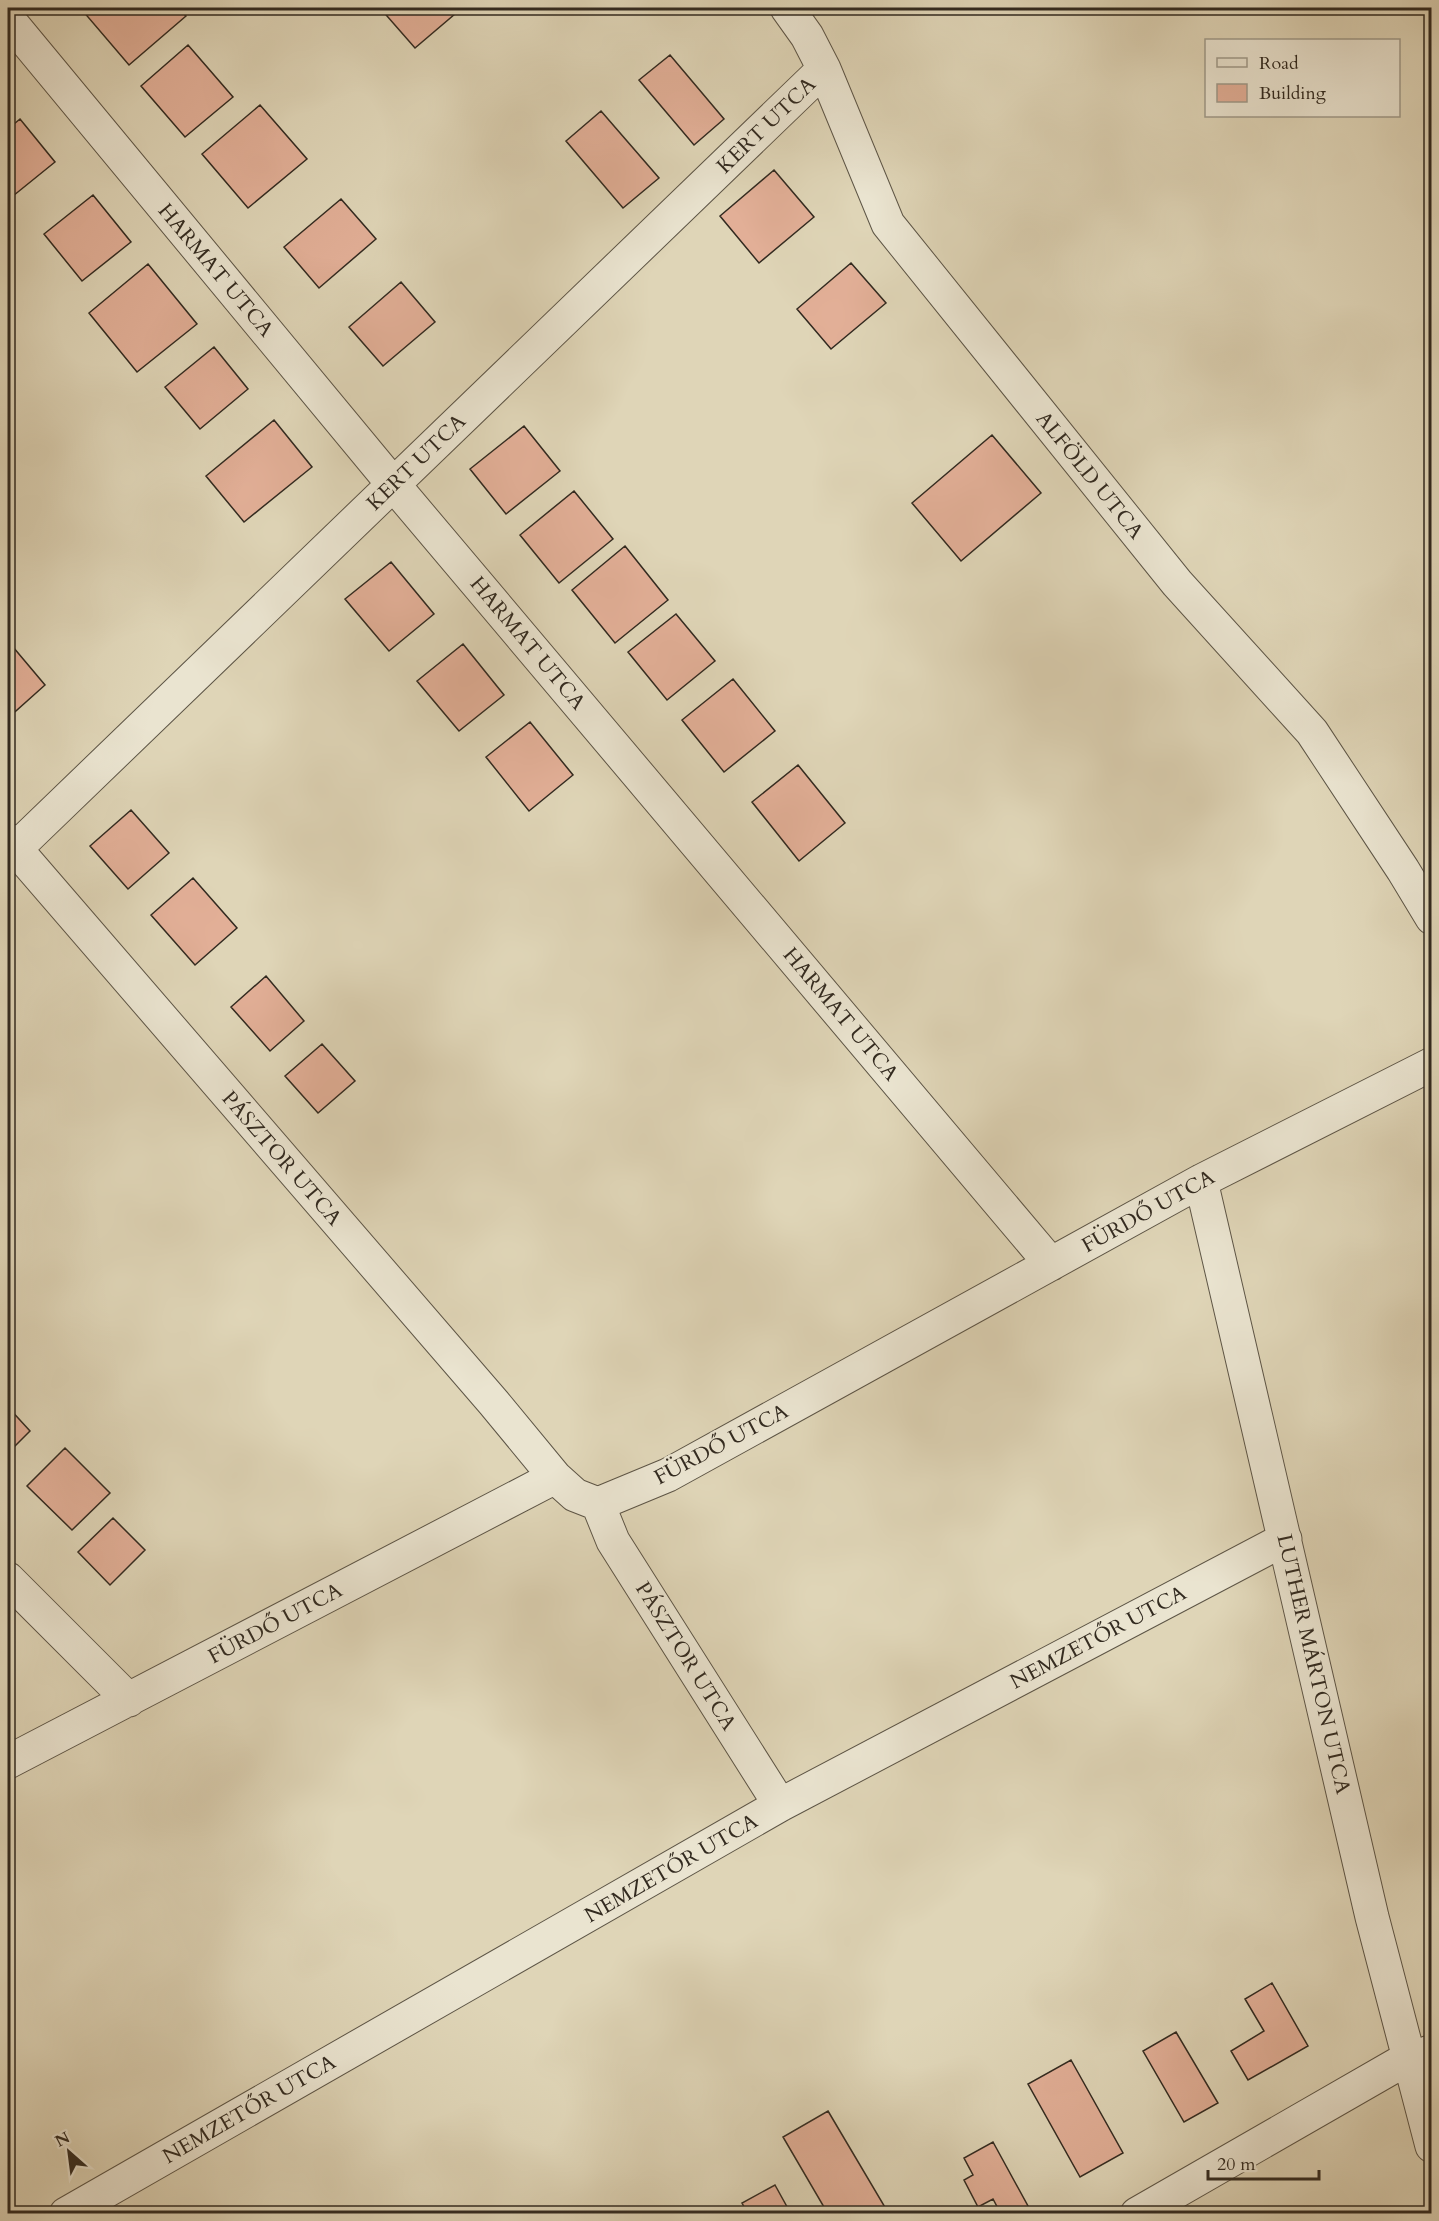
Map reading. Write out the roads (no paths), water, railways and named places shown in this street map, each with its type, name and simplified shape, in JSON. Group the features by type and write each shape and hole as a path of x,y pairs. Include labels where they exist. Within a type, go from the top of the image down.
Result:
{"street":[{"name":"ALFÖLD UTCA","path":"787,8 807,36 824,69 888,224 1177,583 1312,732 1403,870 1431,918"},
{"name":"HARMAT UTCA","path":"8,19 393,484 1051,1264"},
{"name":"KERT UTCA","path":"10,848 393,484 824,69"},
{"name":"PÁSZTOR UTCA","path":"10,848 494,1403 555,1478"},
{"name":"FÜRDŐ UTCA","path":"598,1504 668,1475 1202,1181 1431,1064"},
{"name":"LUTHER MÁRTON UTCA","path":"1202,1181 1372,1917 1421,2055 1431,2146"},
{"name":"FÜRDŐ UTCA","path":"8,1762 555,1478"},
{"path":"555,1478 575,1495 598,1504"},
{"name":"PÁSZTOR UTCA","path":"598,1504 613,1541 780,1805"},
{"name":"NEMZETŐR UTCA","path":"66,2214 780,1805 1284,1539"},
{"path":"8,1579 129,1700"},
{"path":"1137,2214 1398,2064 1421,2055"}]}
